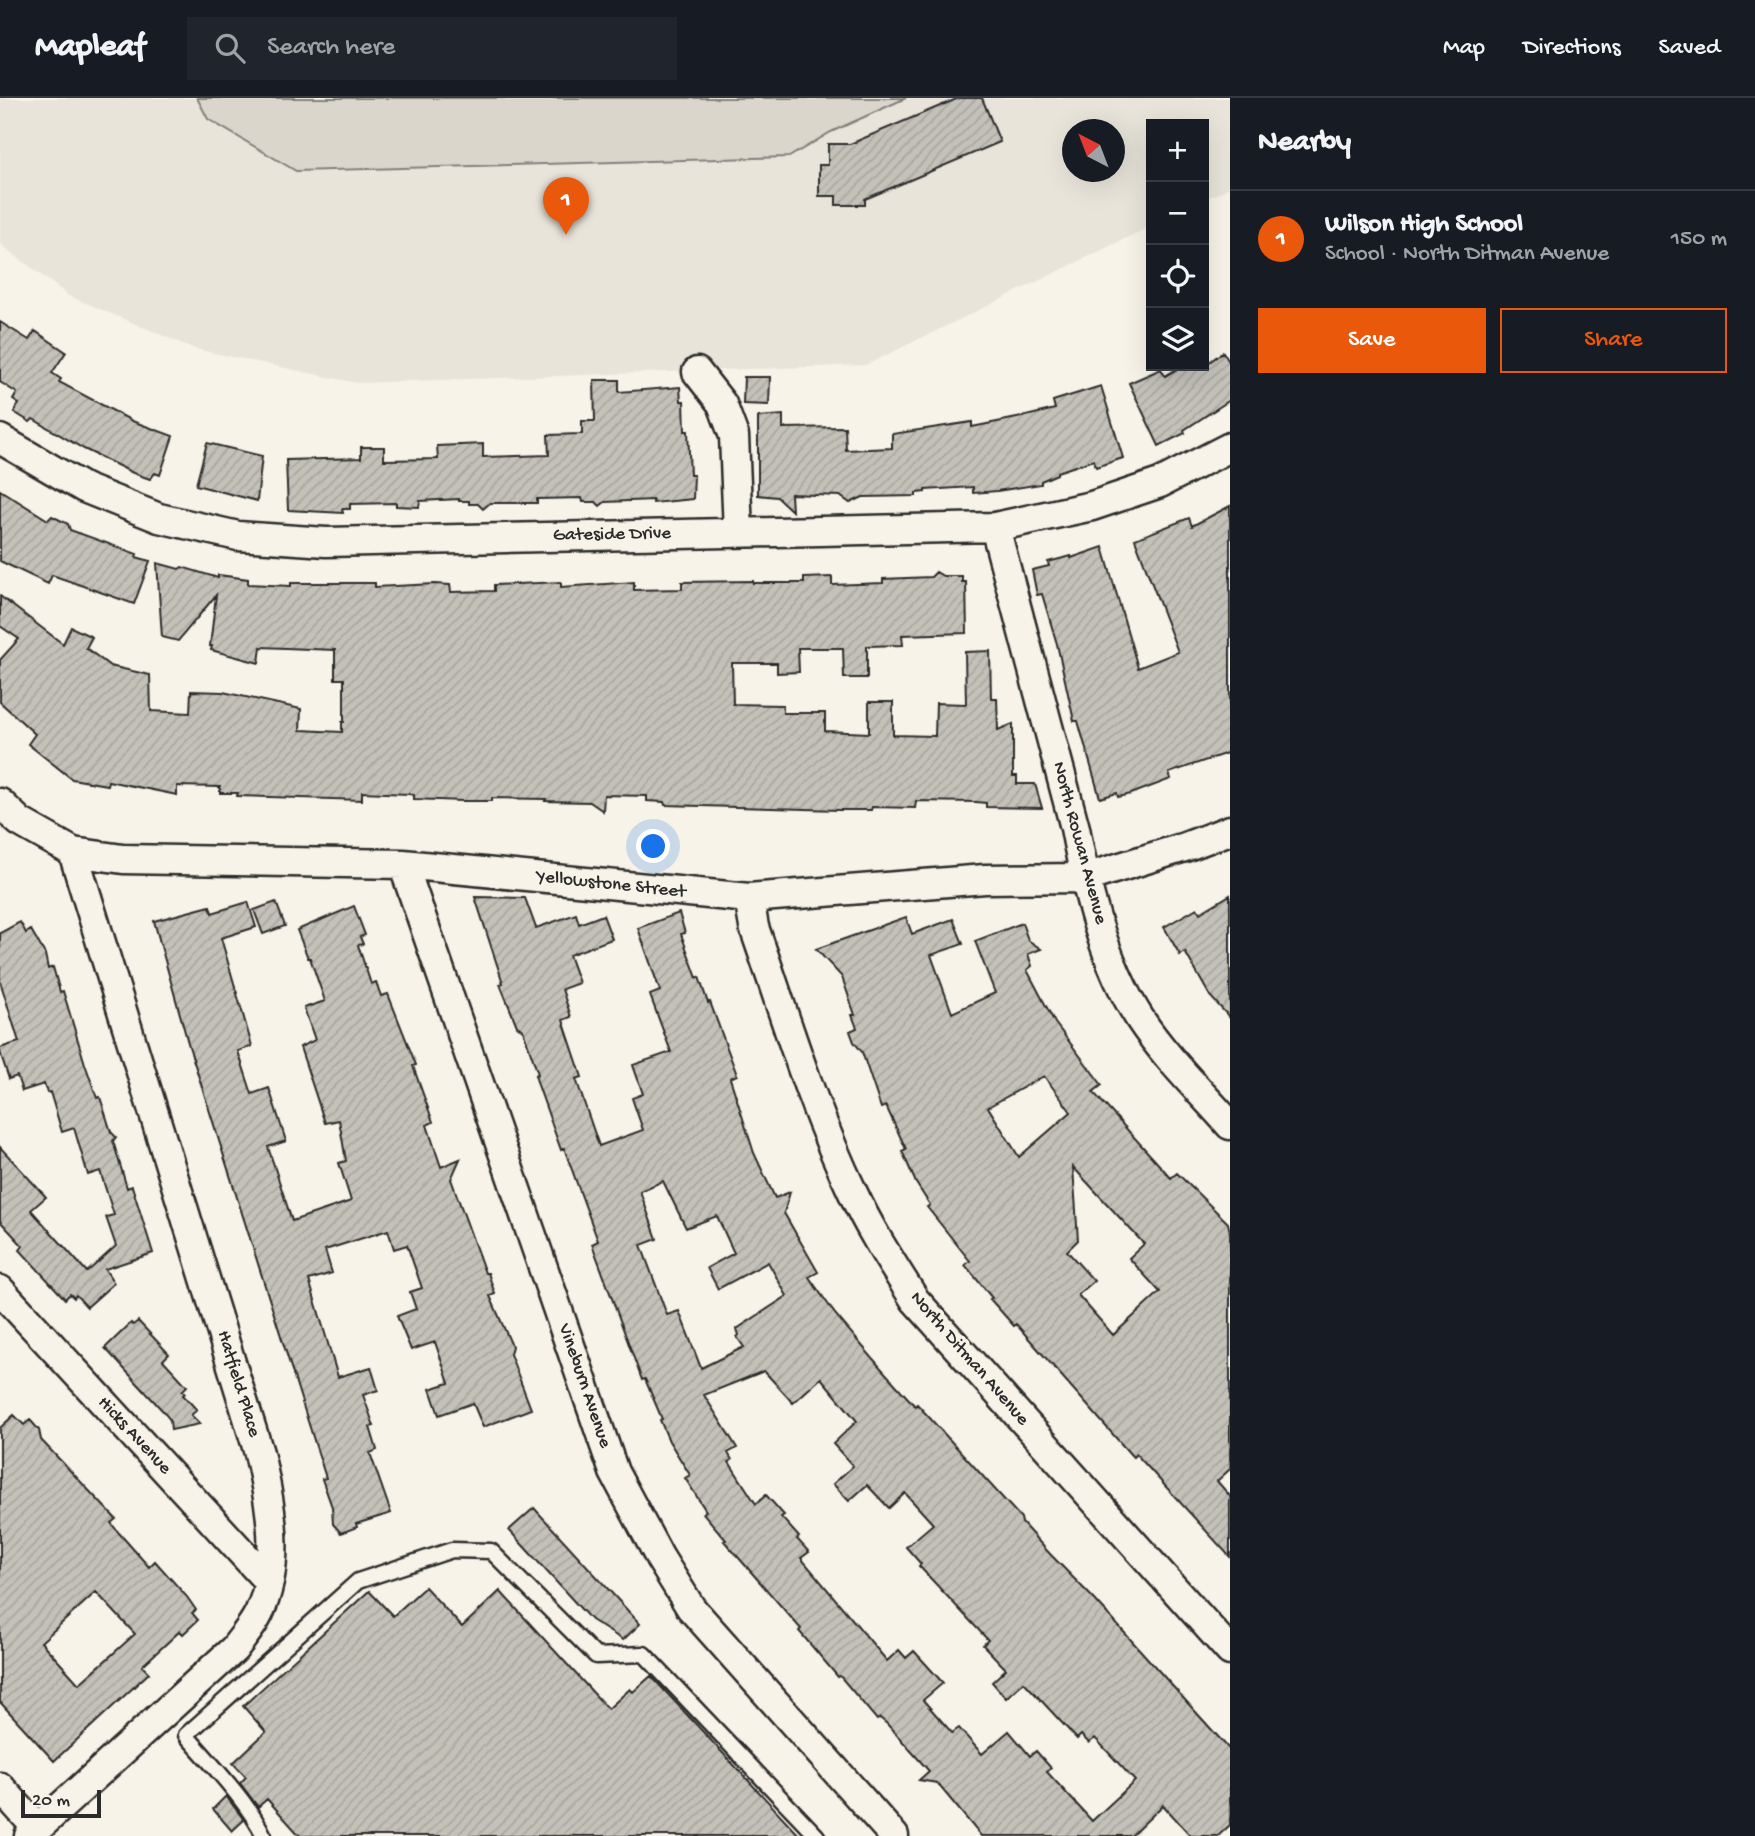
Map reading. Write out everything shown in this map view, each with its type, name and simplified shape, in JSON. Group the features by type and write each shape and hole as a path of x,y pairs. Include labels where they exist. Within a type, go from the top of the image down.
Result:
{"street":[{"path":"697,372 722,404 734,436 738,532"},
{"name":"Gateside Drive","path":"0,439 84,488 159,519 238,536 326,542 995,527 1092,506 1160,483 1230,447"},
{"name":"North Rowan Avenue","path":"995,527 1075,828 1085,878 1114,967 1140,1019 1230,1125"},
{"name":"Yellowstone Street","path":"0,803 20,822 73,852 123,859 403,864 749,898 985,879 1085,878 1230,830"},
{"name":"Hatfield Place","path":"33,1832 234,1649 258,1614 269,1582 273,1541 269,1496 259,1453 73,852"},
{"name":"Vineburn Avenue","path":"403,864 614,1472 660,1558 691,1608 894,1836"},
{"name":"North Ditman Avenue","path":"749,898 754,928 827,1136 859,1205 915,1300 1230,1651"},
{"name":"Hicks Avenue","path":"0,1290 269,1582"},
{"path":"0,1787 33,1832"}],"lane":[{"path":"264,1836 223,1777 186,1735 358,1581 452,1550 491,1551 596,1656 644,1654 817,1836"}],"shaded area":[{"path":"0,98 1230,98 1230,187 1209,198 1209,119 1146,119 1146,228 866,365 357,383 195,349 69,296 0,244"},
{"path":"197,98 906,98 831,132 789,157 296,171 208,119"}],"building":[{"path":"959,98 982,98 1000,142 865,199 865,205 836,205 836,196 819,196 819,165 828,165 828,144 850,144"},
{"path":"0,322 29,340 35,331 66,352 52,373 61,379 59,382 132,421 173,436 160,475 155,473 150,479 133,473 84,449 33,419 30,422 14,412 19,404 13,400 17,393 0,382"},
{"path":"1223,352 1230,363 1230,400 1184,430 1185,433 1159,446 1129,383 1156,371 1162,371 1165,376 1174,371 1209,371 1209,362"},
{"path":"744,377 770,377 769,405 743,404"},
{"path":"594,380 619,380 619,392 680,387 681,401 684,401 685,431 688,431 690,475 694,475 693,499 653,503 653,500 605,502 600,506 596,502 583,502 582,498 537,499 537,503 490,503 483,509 478,504 469,504 469,501 459,499 420,501 419,507 396,506 396,503 350,504 350,509 342,509 343,513 288,510 286,460 361,458 361,447 384,447 384,460 438,459 437,446 483,444 483,457 549,455 548,435 582,434 582,421 595,421"},
{"path":"1101,386 1123,458 1096,467 1094,460 1057,472 1041,481 1041,484 997,491 973,493 973,487 925,490 916,493 916,496 863,497 850,503 840,496 791,494 792,511 777,497 758,495 758,417 783,415 783,428 845,427 846,450 892,448 892,434 972,422 972,427 1022,417 1055,409 1053,401"},
{"path":"207,443 262,456 257,501 196,485"},
{"path":"0,490 48,520 52,516 68,524 70,530 150,561 134,604 52,575 48,584 0,561"},
{"path":"1230,506 1230,752 1169,773 1171,779 1131,794 1118,797 1117,793 1100,798 1078,721 1074,721 1057,644 1042,594 1037,595 1032,570 1049,566 1048,562 1071,558 1103,547 1138,668 1178,652 1135,539 1189,518 1192,526"},
{"path":"157,563 218,578 218,575 248,579 248,584 291,586 291,583 375,583 375,587 435,584 450,585 451,592 494,591 494,585 561,582 561,587 634,582 634,590 682,589 682,582 804,583 804,578 832,577 832,585 883,583 883,579 931,577 936,572 943,576 962,576 962,582 966,582 967,633 902,635 903,645 867,646 867,678 844,678 843,648 798,648 799,672 777,673 777,663 732,663 733,704 783,705 783,713 825,713 825,731 869,733 869,702 893,702 893,735 935,736 936,703 966,704 965,652 990,651 991,698 997,698 998,730 1013,724 1013,776 1017,776 1017,784 1035,784 1042,808 986,807 986,803 976,802 916,801 915,808 872,807 871,810 665,805 664,802 647,801 647,796 604,795 603,811 590,802 492,798 492,801 414,799 414,795 409,794 362,792 362,800 237,796 238,793 220,793 220,787 177,786 177,795 108,781 107,785 72,779 28,744 35,734 0,702 0,660 19,639 0,626 0,596 63,644 71,627 92,637 86,648 110,666 150,675 151,711 190,713 191,691 223,692 301,709 300,730 342,732 344,679 335,679 335,650 261,647 259,663 211,650 216,595 178,641 162,637"},
{"path":"1230,895 1230,1018 1210,996 1185,952 1180,955 1164,927 1197,908 1200,913"},
{"path":"475,897 525,898 536,928 576,914 579,924 603,915 612,939 569,955 579,983 562,989 571,1017 563,1020 582,1077 576,1079 599,1146 643,1130 632,1098 643,1094 633,1065 671,1052 650,995 660,991 638,928 679,913 685,933 681,934 737,1075 730,1078 754,1153 775,1198 790,1192 784,1213 818,1272 809,1277 835,1314 880,1367 915,1406 917,1404 1230,1750 1230,1825 1218,1836 1191,1836 1163,1805 1131,1836 981,1836 937,1783 919,1780 929,1771 887,1724 880,1718 877,1720 840,1676 838,1677 703,1513 706,1511 685,1478 690,1475 669,1441 645,1379 642,1380 592,1244 598,1241 564,1148 561,1150 538,1085 535,1075 538,1074 523,1030 517,1026 500,984 503,983","holes":["663,1181 686,1228 717,1216 734,1253 707,1268 718,1289 768,1262 787,1296 737,1329 737,1337 744,1347 701,1368 679,1311 667,1315 641,1245 657,1239 640,1191","764,1371 793,1403 821,1378 857,1421 833,1444 853,1466 833,1484 849,1501 867,1485 889,1508 905,1493 933,1524 906,1547 921,1564 919,1566 988,1640 983,1645 1006,1669 992,1682 1006,1698 1024,1682 1077,1739 1081,1735 1089,1743 1095,1738 1135,1781 1092,1821 1047,1772 1051,1768 1036,1751 1030,1756 1009,1731 982,1754 959,1728 952,1733 923,1700 943,1683 914,1651 906,1658 899,1650 887,1661 801,1558 809,1552 781,1517 784,1515 766,1495 756,1504 729,1462 732,1460 728,1453 737,1448 704,1395"]},
{"path":"248,902 256,927 221,938 252,1046 238,1051 252,1094 269,1088 286,1141 268,1147 292,1221 351,1201 339,1163 346,1161 339,1120 325,1123 300,1047 315,1040 304,1008 325,1001 297,930 354,906 365,935 360,937 363,944 358,945 371,984 376,982 381,996 388,994 416,1065 413,1066 433,1122 427,1125 441,1167 460,1159 451,1179 485,1273 488,1273 495,1294 490,1296 512,1346 510,1354 531,1409 483,1427 473,1403 439,1415 430,1389 449,1383 435,1342 411,1350 397,1316 416,1309 410,1292 422,1288 407,1245 394,1249 388,1230 325,1250 332,1273 309,1280 338,1377 371,1367 378,1390 363,1395 374,1426 370,1427 377,1450 370,1453 391,1513 356,1524 357,1527 341,1533 333,1524 332,1507 322,1479 326,1478 188,1043 154,921 210,906 212,913"},
{"path":"276,902 285,926 263,934 254,910"},
{"path":"906,917 912,934 953,919 963,944 931,955 952,1013 995,993 975,941 1022,923 1028,940 1041,949 1028,954 1032,966 1027,970 1055,1023 1102,1085 1093,1092 1171,1178 1177,1173 1228,1223 1230,1469 1217,1481 1230,1496 1230,1557 1136,1454 1133,1457 1131,1455 1016,1324 1014,1326 990,1299 992,1298 965,1265 970,1261 927,1207 930,1205 916,1183 902,1151 906,1149 886,1106 881,1108 862,1052 850,1031 857,1028 842,977 816,949","holes":["1044,1076 1071,1112 1019,1157 988,1107","1073,1167 1144,1244 1129,1258 1160,1292 1113,1335 1078,1295 1094,1281 1067,1251 1078,1240"]},
{"path":"20,922 26,933 31,930 45,954 48,969 53,967 60,992 63,991 97,1098 100,1097 111,1132 116,1137 113,1141 127,1188 132,1186 153,1253 105,1269 114,1283 87,1307 76,1295 74,1298 70,1294 65,1299 20,1250 23,1246 0,1221 0,1147 46,1197 31,1210 87,1272 116,1246 106,1217 114,1215 100,1171 88,1175 74,1128 62,1132 50,1092 47,1093 44,1084 22,1091 17,1076 9,1079 0,1052 0,1048 19,1042 0,981 0,933"},
{"path":"138,1321 169,1354 163,1360 187,1386 182,1391 185,1393 183,1395 197,1410 191,1415 200,1424 171,1430 170,1420 162,1410 105,1348 131,1323 133,1325"},
{"path":"14,1415 24,1425 30,1420 39,1430 41,1440 116,1519 111,1523 149,1567 155,1561 187,1597 196,1610 192,1613 198,1620 183,1634 180,1631 142,1666 149,1673 54,1761 0,1702 0,1428","holes":["96,1592 135,1634 79,1684 41,1642"]},
{"path":"534,1508 640,1624 623,1640 591,1620 509,1530"},
{"path":"425,1587 462,1627 500,1591 608,1709 630,1689 633,1692 651,1676 800,1836 300,1836 267,1799 258,1807 240,1783 246,1777 233,1763 266,1732 243,1706 369,1591 393,1616"},
{"path":"226,1796 244,1820 232,1831 213,1809"}],"place":[{"name":"Wilson High School","path":"566,235"}]}
